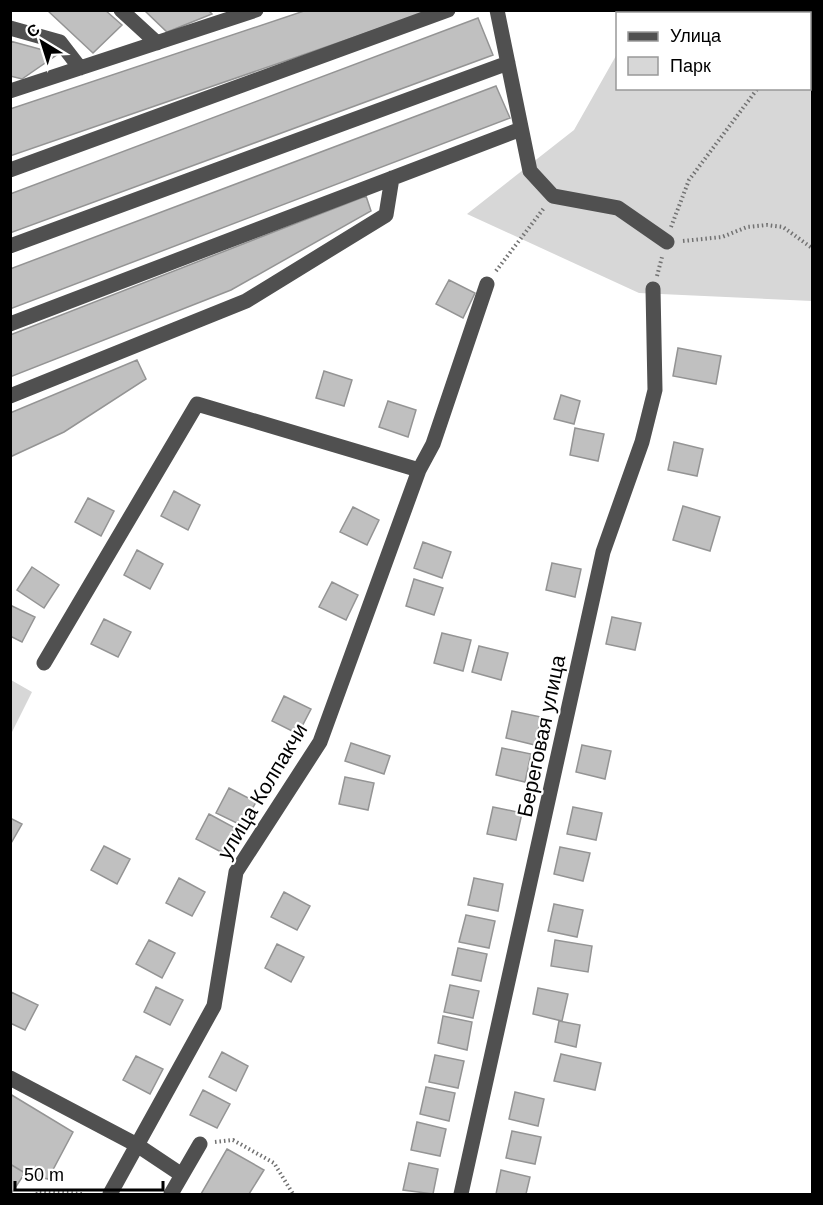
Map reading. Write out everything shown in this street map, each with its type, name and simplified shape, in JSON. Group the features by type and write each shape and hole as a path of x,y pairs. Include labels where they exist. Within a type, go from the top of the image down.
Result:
{"street":[{"path":"121,10 157,43"},
{"path":"10,91 157,43 227,14 256,10"},
{"path":"10,170 448,10"},
{"path":"497,10 530,171 553,196 618,208 667,242"},
{"path":"10,28 60,42 80,68"},
{"path":"10,246 508,63"},
{"path":"10,324 521,129"},
{"path":"10,396 246,301 386,215 392,178"},
{"name":"улица Колпакчи","path":"110,1194 214,1006 236,872 320,742 419,470 433,444 487,284"},
{"name":"Береговая улица","path":"461,1194 603,552 642,442 655,390 653,289"},
{"path":"44,663 197,404 419,470"},
{"path":"10,1078 137,1145 182,1175"},
{"path":"171,1194 200,1144"}],"path":[{"path":"653,289 674,217 689,180 756,90"},
{"path":"487,284 553,196"},
{"path":"667,242 722,237 747,227 767,225 783,227 813,248"},
{"path":"200,1144 233,1140 273,1163 293,1194"},
{"path":"37,1194 39,1191 82,1194"}],"green space":[{"path":"812,11 812,301 639,293 467,214 574,130 616,56 616,90 811,90 811,12 638,12"},
{"path":"11,680 32,692 11,734"}],"building":[{"path":"47,10 105,10 122,25 93,53"},
{"path":"144,10 208,10 212,14 167,32"},
{"path":"307,10 433,10 10,156 10,109"},
{"path":"478,18 493,55 10,233 10,194"},
{"path":"10,41 58,54 22,79 10,76"},
{"path":"496,86 510,118 10,309 10,269"},
{"path":"366,196 371,211 231,290 10,377 10,335"},
{"path":"449,280 475,293 463,318 436,304"},
{"path":"678,348 721,356 716,384 673,376"},
{"path":"137,360 146,379 64,432 10,457 10,413"},
{"path":"324,371 352,380 344,406 316,398"},
{"path":"561,395 580,401 574,424 554,419"},
{"path":"388,401 416,410 408,437 379,427"},
{"path":"575,428 604,434 598,461 570,455"},
{"path":"674,442 703,449 697,476 668,470"},
{"path":"174,491 200,505 188,530 161,516"},
{"path":"88,498 114,511 101,536 75,522"},
{"path":"683,506 720,517 710,551 673,540"},
{"path":"353,507 379,520 367,545 340,532"},
{"path":"423,542 451,552 442,578 414,568"},
{"path":"137,550 163,564 150,589 124,575"},
{"path":"552,563 581,569 575,597 546,590"},
{"path":"32,567 59,585 44,608 17,590"},
{"path":"414,579 443,588 434,615 406,606"},
{"path":"332,582 358,595 346,620 319,607"},
{"path":"10,605 35,617 22,642 10,636"},
{"path":"612,617 641,623 635,650 606,644"},
{"path":"104,619 131,632 118,657 91,644"},
{"path":"442,633 471,640 463,671 434,663"},
{"path":"479,646 508,653 501,680 472,672"},
{"path":"284,696 311,709 298,734 272,721"},
{"path":"512,711 541,717 535,745 506,738"},
{"path":"351,743 390,756 384,774 345,761"},
{"path":"582,745 611,751 605,779 576,772"},
{"path":"502,748 531,754 525,782 496,775"},
{"path":"345,777 374,783 368,810 339,804"},
{"path":"229,788 256,802 243,826 216,813"},
{"path":"493,807 522,813 516,840 487,834"},
{"path":"573,807 602,813 596,840 567,834"},
{"path":"209,814 235,828 223,853 196,839"},
{"path":"10,818 22,824 10,845"},
{"path":"104,846 130,859 117,884 91,870"},
{"path":"560,847 590,853 583,881 554,874"},
{"path":"179,878 205,892 192,916 166,903"},
{"path":"474,878 503,884 498,911 468,905"},
{"path":"284,892 310,906 297,930 271,917"},
{"path":"554,904 583,910 577,937 548,931"},
{"path":"466,915 495,921 489,948 459,942"},
{"path":"149,940 175,953 162,978 136,964"},
{"path":"555,940 592,946 588,972 551,966"},
{"path":"277,944 304,957 291,982 265,968"},
{"path":"458,948 487,954 481,981 452,975"},
{"path":"450,985 479,991 473,1018 444,1012"},
{"path":"156,987 183,1000 170,1025 144,1012"},
{"path":"538,988 568,994 562,1021 533,1014"},
{"path":"11,992 38,1005 25,1030 10,1023"},
{"path":"443,1016 472,1022 467,1050 438,1043"},
{"path":"559,1021 580,1025 576,1047 555,1042"},
{"path":"222,1052 248,1066 236,1091 209,1077"},
{"path":"561,1054 601,1063 595,1090 554,1081"},
{"path":"435,1055 464,1061 458,1088 429,1082"},
{"path":"136,1056 163,1069 150,1094 123,1080"},
{"path":"426,1087 455,1093 449,1121 420,1114"},
{"path":"203,1090 230,1104 217,1128 190,1115"},
{"path":"515,1092 544,1099 538,1126 509,1119"},
{"path":"10,1094 73,1132 48,1179 25,1173 10,1164"},
{"path":"417,1122 446,1129 440,1156 411,1150"},
{"path":"512,1131 541,1137 535,1164 506,1158"},
{"path":"227,1149 264,1170 249,1194 201,1194"},
{"path":"409,1163 438,1169 433,1194 403,1190"},
{"path":"10,1164 25,1173 11,1194 10,1194"},
{"path":"501,1170 530,1177 526,1194 496,1194"}]}
